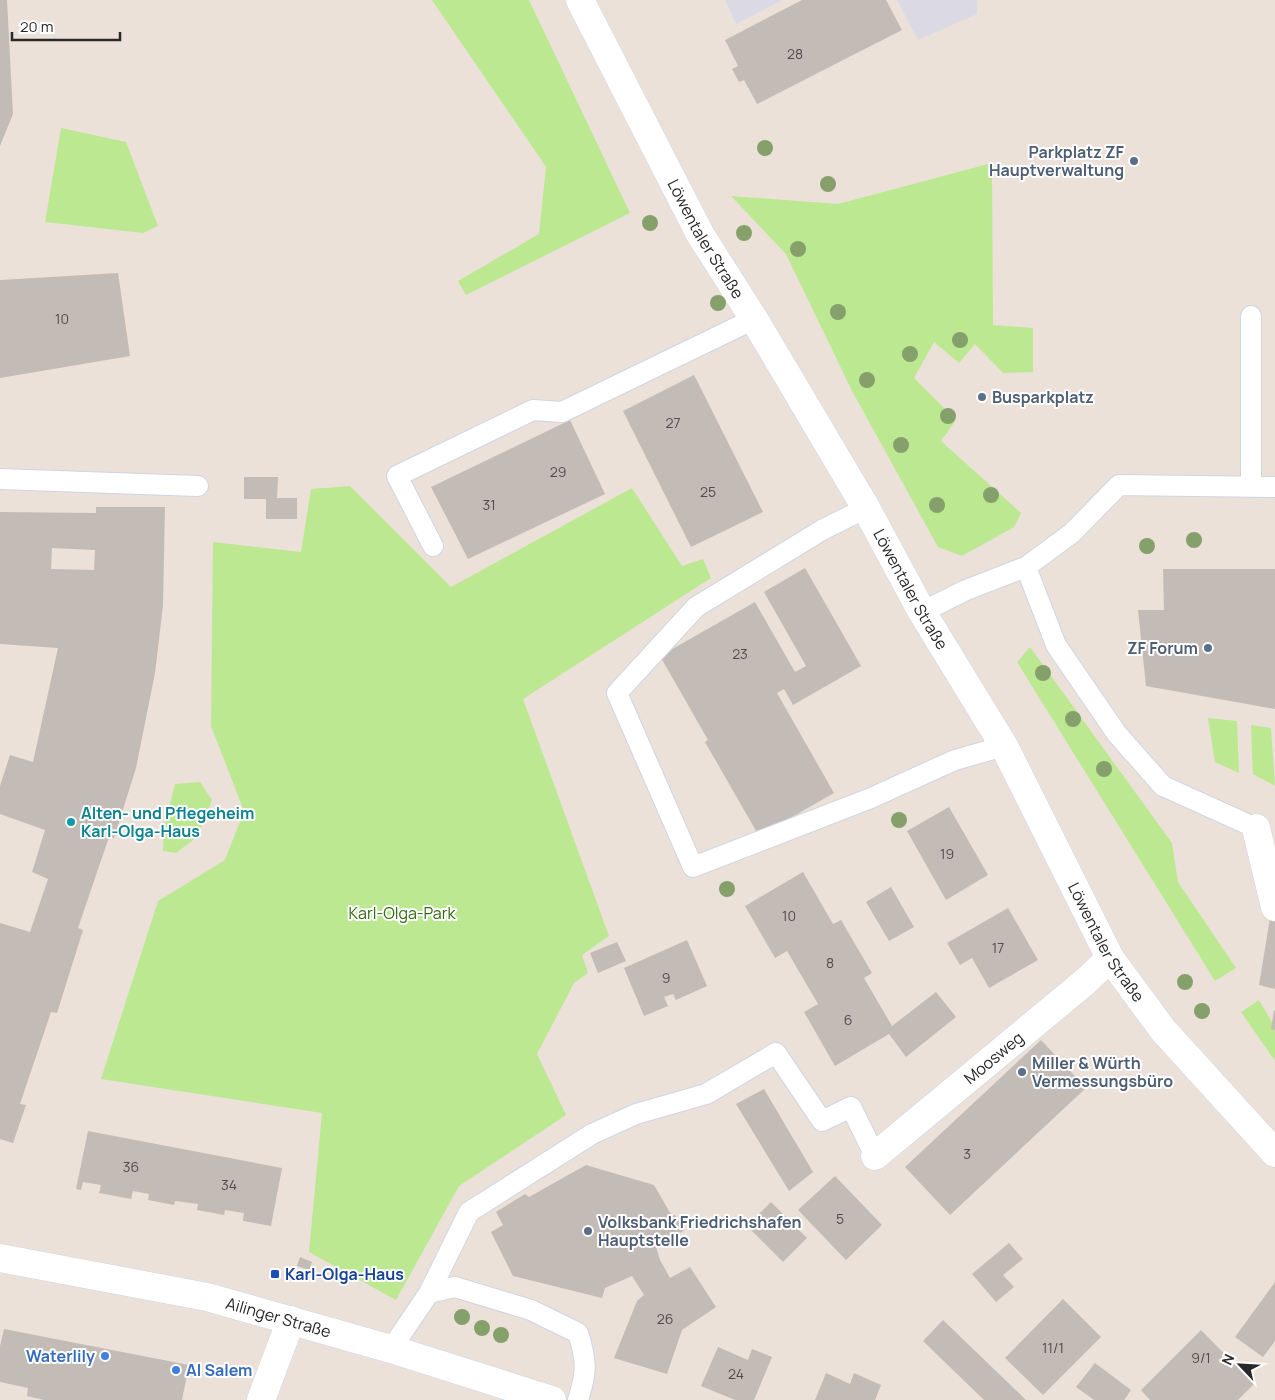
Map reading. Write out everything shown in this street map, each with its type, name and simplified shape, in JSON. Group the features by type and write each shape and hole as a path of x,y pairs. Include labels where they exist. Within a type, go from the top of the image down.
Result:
{"street":[{"name":"Löwentaler Straße","path":"580,0 700,234 754,320 866,508 922,612 1004,746 1110,958 1163,1030 1275,1153"},
{"path":"1256,828 1275,907"},
{"name":"Moosweg","path":"875,1156 1086,981 1110,958"},
{"name":"Ailinger Straße","path":"0,1258 207,1297 391,1349 552,1400"},
{"path":"261,1400 291,1320"}],"lane":[{"path":"1251,316 1251,487"},
{"path":"433,546 397,476 534,410 562,412 754,320"},
{"path":"0,479 198,486"},
{"path":"922,612 966,590 1026,567 1072,533 1119,485 1275,487"},
{"path":"866,508 822,530 696,607 617,693 693,868 870,798 955,760 1004,746"},
{"path":"1026,567 1056,645 1117,734 1163,786 1256,828"},
{"path":"391,1349 429,1293 469,1212 592,1134 636,1114 706,1094 776,1053 822,1121 851,1107 875,1156"},
{"path":"429,1293 455,1287 531,1310 578,1333 586,1358 584,1384 578,1400"}],"shaded area":[{"path":"725,0 783,0 736,24"},
{"path":"897,0 977,0 977,14 918,40"}],"green space":[{"path":"432,0 529,0 630,213 466,295 458,281 539,234 546,167"},
{"path":"61,128 126,142 158,226 143,233 45,222"},
{"path":"992,163 993,325 1033,328 1033,372 1003,373 975,344 959,363 934,342 914,378 956,420 941,441 1021,513 1014,527 962,556 938,547 852,391 786,254 731,196 838,204"},
{"name":"Karl-Olga-Park","path":"350,486 451,587 632,488 682,566 703,559 711,578 523,699 609,936 582,955 588,973 574,983 537,1054 566,1115 459,1186 396,1300 309,1252 322,1113 101,1079 158,901 225,860 244,811 211,726 213,542 301,552 311,489"},
{"path":"1030,647 1172,843 1178,882 1236,968 1215,981 1017,662"},
{"path":"1208,718 1237,721 1239,773 1215,762"},
{"path":"1251,725 1271,728 1275,786 1253,774"},
{"path":"200,782 212,800 197,837 176,853 163,851 164,827 175,784"},
{"path":"1259,1000 1275,1027 1275,1061 1241,1012"}],"building":[{"path":"0,0 7,0 13,114 0,146"},
{"path":"802,0 886,0 902,30 757,104 744,80 739,82 732,69 738,66 725,40"},
{"path":"118,273 130,356 0,378 0,280"},
{"path":"694,375 763,512 691,547 623,411"},
{"path":"570,420 605,494 468,559 431,487"},
{"path":"244,477 278,477 277,498 297,498 297,519 266,519 266,499 244,499"},
{"name":"Alten- und Pflegeheim Karl-Olga-Haus","path":"96,507 165,507 163,606 155,673 136,768 114,838 109,837 78,928 83,930 57,1013 51,1012 20,1104 26,1105 13,1143 0,1139 0,923 30,932 48,879 32,872 45,830 0,814 0,786 10,755 33,762 58,648 0,644 0,512 96,513","holes":["52,548 95,550 94,570 51,569"]},
{"path":"805,568 861,666 793,705 784,689 777,693 834,793 759,836 705,742 708,740 660,656 755,602 795,672 806,666 764,592"},
{"name":"ZF Forum","path":"1163,569 1275,569 1275,709 1146,686 1138,610 1164,610"},
{"path":"949,807 988,875 946,900 907,831"},
{"path":"803,872 833,924 841,920 872,973 864,978 892,1026 936,992 956,1017 906,1057 889,1034 835,1066 804,1012 818,1004 787,951 775,958 745,906"},
{"path":"891,887 914,927 889,941 866,902"},
{"path":"1008,908 1038,960 989,988 972,958 960,965 947,943"},
{"path":"1270,918 1275,918 1275,989 1259,985"},
{"path":"687,940 707,986 676,1000 673,994 664,997 668,1006 644,1016 624,968"},
{"path":"617,942 626,961 598,973 590,953"},
{"path":"1275,1011 1275,1030 1271,1029"},
{"path":"1041,1040 1086,1088 950,1215 905,1167"},
{"path":"764,1089 813,1172 789,1191 736,1104"},
{"path":"88,1131 282,1168 271,1226 243,1221 244,1213 225,1210 224,1215 197,1210 198,1204 175,1201 174,1205 148,1200 149,1194 133,1191 131,1199 99,1193 101,1185 83,1182 81,1190 76,1189"},
{"name":"Volksbank Friedrichshafen Hauptstelle","path":"586,1165 654,1185 672,1216 675,1215 685,1230 656,1247 660,1260 670,1278 690,1267 716,1307 682,1330 667,1374 614,1358 637,1301 644,1295 632,1276 605,1288 602,1298 513,1276 491,1232 503,1225 496,1212 525,1194 529,1197"},
{"path":"835,1176 882,1225 846,1260 798,1210"},
{"path":"771,1202 807,1238 783,1262 747,1226"},
{"path":"1009,1243 1023,1259 1003,1275 1014,1287 996,1302 972,1274"},
{"path":"300,1257 312,1262 309,1270 297,1266"},
{"path":"1275,1282 1275,1341 1263,1357 1235,1337"},
{"path":"1063,1299 1101,1337 1043,1395 1005,1358"},
{"path":"943,1320 1026,1400 984,1400 923,1341"},
{"path":"4,1329 189,1365 182,1400 44,1400 27,1396 28,1388 0,1382 0,1346"},
{"path":"1201,1330 1254,1384 1238,1400 1150,1400 1141,1390"},
{"path":"718,1347 748,1360 752,1349 772,1357 754,1400 735,1400 701,1386"},
{"path":"1095,1363 1131,1390 1124,1400 1094,1400 1076,1387"},
{"path":"826,1373 850,1384 854,1373 881,1385 875,1400 815,1400"}],"place":[{"name":"Parkplatz ZF Hauptverwaltung","path":"1134,161"},
{"name":"Busparkplatz","path":"982,397"},
{"name":"ZF Forum","path":"1208,648"},
{"name":"Alten- und Pflegeheim Karl-Olga-Haus","path":"71,822"},
{"name":"Miller & Würth Vermessungsbüro","path":"1022,1072"},
{"name":"Volksbank Friedrichshafen Hauptstelle","path":"588,1231"},
{"name":"Karl-Olga-Haus","path":"275,1274"},
{"name":"Waterlily","path":"105,1356"},
{"name":"Al Salem","path":"176,1370"}]}
